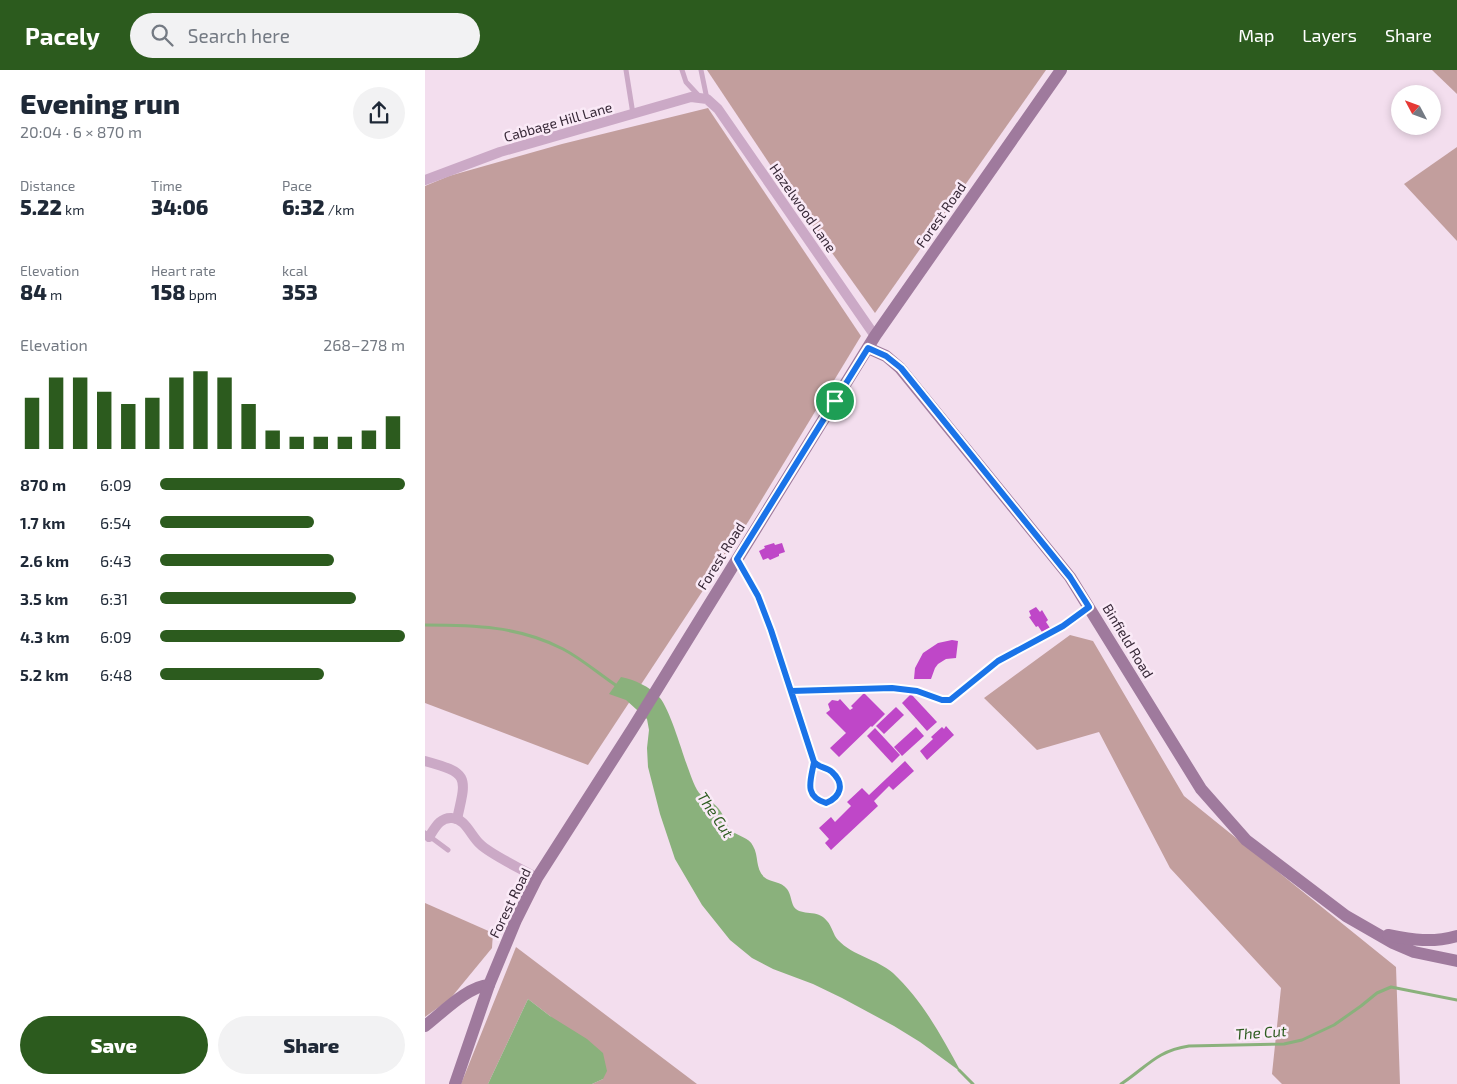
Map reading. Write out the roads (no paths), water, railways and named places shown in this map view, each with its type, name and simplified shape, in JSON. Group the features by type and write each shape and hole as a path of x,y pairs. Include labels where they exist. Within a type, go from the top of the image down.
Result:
{"main road":[{"name":"Forest Road","path":"455,1084 489,985 516,920 537,878 637,722 875,336 1061,70"},
{"name":"Binfield Road","path":"868,348 886,356 901,368 1070,577 1201,789 1246,840 1346,916 1393,943 1415,952 1457,961"},
{"name":"Binfield Road","path":"1375,932 1417,941 1444,940 1457,936"},
{"path":"425,1026 467,993 481,985 489,985"}],"street":[{"name":"Cabbage Hill Lane","path":"425,180 499,152 691,97 703,98"},
{"name":"Hazelwood Lane","path":"703,98 718,109 875,336"},
{"path":"425,760 455,770 460,776 463,782 463,789 457,819"},
{"path":"427,835 444,819 457,819 464,824 481,846 537,878"}],"lane":[{"path":"626,70 633,114"},
{"path":"682,70 686,82 703,98"},
{"name":"Hazelwood Lane","path":"701,70 703,98"},
{"path":"737,559 758,596 814,762 818,766 831,771 840,782 840,791 836,798 826,803 813,796 809,784 814,762"},
{"path":"791,691 892,688 917,691 942,700 950,700 998,661 1063,626 1089,607"},
{"path":"427,835 448,850"}],"water":[{"path":"621,677 642,684 660,698 672,721 690,775 697,789 701,795 719,809 732,831 751,843 755,850 759,870 764,877 785,886 797,910 814,913 823,917 829,923 836,938 844,945 893,973 923,1007 961,1072 920,1042 894,1026 813,984 773,969 752,958 730,940 702,905 675,859 660,814 648,767 647,748 649,730 647,719 626,700 609,694"},
{"path":"528,999 550,1016 587,1039 603,1053 607,1071 603,1079 592,1084 488,1084"}],"waterway":[{"name":"The Cut","path":"425,625 495,628 513,631 546,641 570,653 617,686"},
{"name":"The Cut","path":"1121,1084 1152,1060 1178,1048 1189,1046 1284,1044 1302,1040 1334,1025 1377,993 1391,987 1457,1000"},
{"name":"The Cut","path":"959,1070 973,1084"}]}
